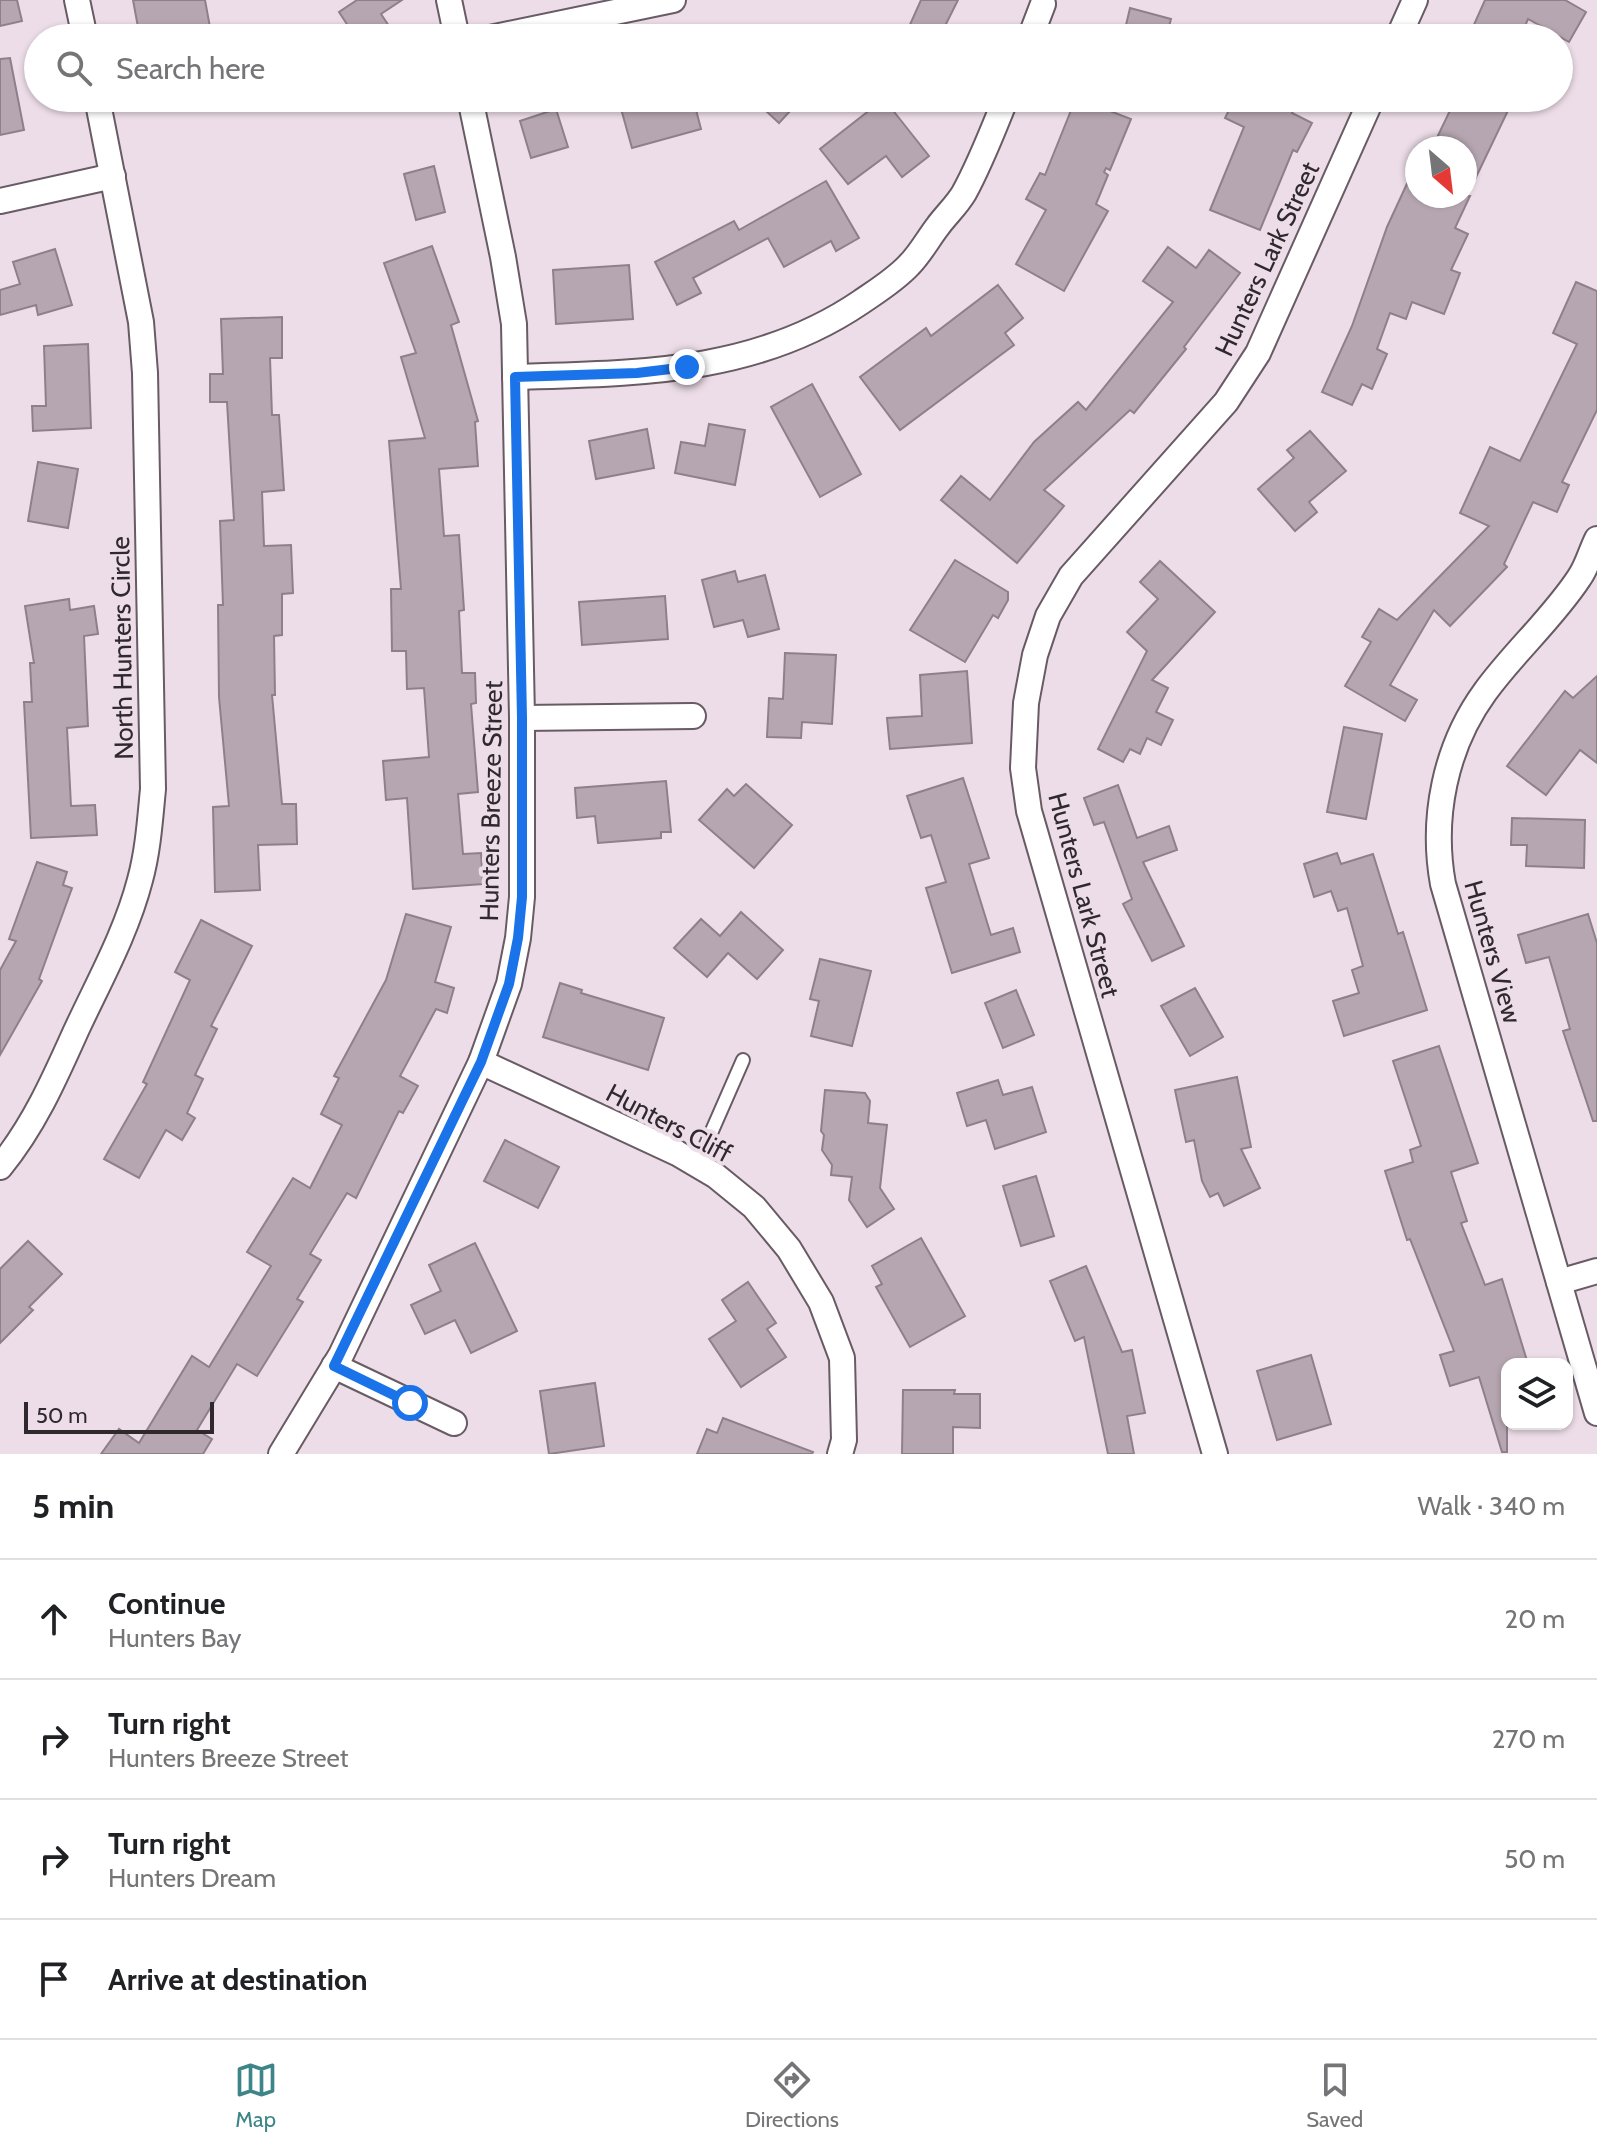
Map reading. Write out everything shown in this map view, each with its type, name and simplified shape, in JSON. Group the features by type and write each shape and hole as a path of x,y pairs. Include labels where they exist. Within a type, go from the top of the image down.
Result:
{"street":[{"path":"77,0 82,24"},
{"path":"449,0 454,24"},
{"path":"557,24 673,0"},
{"path":"1404,24 1415,0"},
{"path":"1035,24 1043,4"},
{"name":"North Hunters Circle","path":"0,1167 28,1128 48,1091 126,924 140,880 149,835 153,789 145,373 141,322 100,112"},
{"name":"Hunters Breeze Street","path":"281,1454 334,1366 481,1062 509,984 518,938 522,897 522,718 514,324 473,112"},
{"path":"515,377 637,373 728,360 781,344 843,314 885,286 910,264 962,196 1000,112"},
{"name":"Hunters Lark Street","path":"1215,1454 1029,811 1023,768 1026,703 1035,655 1048,616 1071,576 1226,402 1258,353 1366,112"},
{"path":"0,201 113,176"},
{"name":"Hunters View","path":"1597,539 1580,577 1484,693 1461,736 1444,779 1439,860 1443,884 1597,1413"},
{"path":"522,718 693,716"},
{"name":"Hunters Cliff","path":"481,1062 677,1153 716,1176 754,1207 789,1249 821,1302 842,1358 844,1440 840,1454"},
{"path":"1559,1282 1597,1271"},
{"path":"334,1366 454,1423"}],"lane":[{"path":"697,1165 743,1060"}],"building":[{"path":"0,0 17,0 22,21 0,26"},
{"path":"133,0 205,0 209,24 137,24"},
{"path":"357,0 402,0 381,14 388,24 347,24 339,12"},
{"path":"921,0 958,0 946,24 910,24"},
{"path":"1485,0 1565,0 1586,12 1573,35 1573,24 1537,24 1528,19 1526,24 1474,24"},
{"path":"1130,8 1171,19 1170,24 1126,24"},
{"path":"10,58 24,130 0,135 0,59"},
{"path":"557,112 568,147 531,158 520,121"},
{"path":"622,112 697,112 701,129 632,148"},
{"path":"767,112 789,112 779,123"},
{"path":"867,112 894,112 929,156 902,177 886,156 848,184 820,149"},
{"path":"1070,112 1113,112 1131,119 1110,170 1106,168 1104,172 1108,175 1096,204 1108,211 1064,291 1016,264 1046,210 1026,199 1040,173 1045,175"},
{"path":"1228,112 1292,112 1312,123 1297,152 1293,150 1260,230 1210,210 1244,127 1225,118"},
{"path":"1449,112 1507,112 1477,175 1477,136 1438,136"},
{"path":"434,166 445,212 416,220 404,174"},
{"path":"826,181 859,238 836,251 831,241 784,267 768,238 693,278 701,293 677,305 655,262 734,221 739,230"},
{"path":"1405,188 1405,208 1464,208 1455,228 1468,234 1451,270 1460,273 1444,314 1412,302 1406,319 1390,313 1377,349 1387,354 1372,389 1362,384 1352,405 1322,392 1352,326 1387,227"},
{"path":"432,246 459,322 451,325 478,421 475,422 478,466 439,469 444,536 459,535 464,610 459,611 462,673 475,673 476,703 471,704 478,792 458,794 463,854 481,853 483,884 413,889 407,798 386,800 383,761 429,757 424,688 407,689 406,651 392,651 391,589 401,589 389,441 425,438 401,357 416,353 384,263"},
{"path":"1168,247 1196,268 1209,250 1240,273 1184,347 1186,349 1134,413 1130,410 1044,490 1064,506 1017,563 941,500 961,476 990,500 1034,442 1078,402 1086,410 1173,302 1143,281"},
{"path":"55,249 72,305 38,315 36,305 0,315 0,290 20,284 13,262"},
{"path":"629,265 633,319 556,324 553,270"},
{"path":"1576,282 1597,291 1597,410 1562,482 1569,485 1557,512 1533,502 1504,564 1507,567 1450,626 1434,610 1390,685 1417,700 1405,721 1345,686 1371,642 1362,637 1379,609 1397,620 1489,526 1460,513 1490,447 1520,461 1577,344 1553,333"},
{"path":"998,285 1023,318 1005,333 1014,345 900,430 860,377 926,328 931,336"},
{"path":"282,317 282,358 270,358 272,415 279,415 284,490 262,492 264,546 291,545 293,593 282,594 282,635 274,636 275,695 272,695 282,804 296,804 297,844 258,845 260,890 215,892 213,807 229,806 219,697 218,605 223,605 220,521 234,520 227,402 210,402 210,374 223,374 221,319"},
{"path":"88,344 91,428 33,431 32,406 46,406 44,346"},
{"path":"812,384 861,474 820,497 771,407"},
{"path":"709,424 745,430 735,485 675,473 681,442 705,446"},
{"path":"647,429 654,468 596,479 589,441"},
{"path":"1310,431 1346,471 1309,502 1317,512 1295,531 1258,489 1294,458 1287,450"},
{"path":"38,462 78,469 68,528 28,521"},
{"path":"955,560 1008,592 1008,600 998,618 993,615 965,662 910,630"},
{"path":"1160,561 1215,612 1152,680 1168,688 1156,712 1173,720 1161,745 1147,738 1140,754 1130,749 1123,762 1098,749 1147,651 1127,632 1158,599 1140,582"},
{"path":"735,571 738,582 765,575 779,629 748,637 743,620 714,627 702,580"},
{"path":"665,596 668,639 582,645 579,602"},
{"path":"69,599 70,610 94,606 98,634 84,636 88,726 67,728 71,806 95,805 97,835 31,838 24,702 32,702 30,663 34,663 25,606"},
{"path":"785,653 836,655 832,724 802,722 801,738 767,737 769,698 783,699"},
{"path":"967,671 972,743 890,749 887,718 922,716 920,675"},
{"path":"1597,676 1597,763 1580,750 1546,795 1507,766 1565,691 1573,698"},
{"path":"1344,727 1382,734 1366,819 1327,812"},
{"path":"963,778 989,858 969,864 991,935 1013,928 1020,952 952,973 926,888 946,882 931,835 921,838 907,796"},
{"path":"666,781 671,832 661,832 661,838 598,843 595,816 577,818 575,788"},
{"path":"746,784 792,825 754,868 699,820 727,789 734,796"},
{"path":"1118,785 1137,838 1169,826 1177,850 1143,862 1184,946 1152,961 1123,904 1132,899 1104,822 1094,825 1084,798"},
{"path":"1512,818 1585,820 1584,868 1526,866 1527,845 1511,845"},
{"path":"1337,853 1341,864 1373,854 1398,934 1403,932 1427,1010 1344,1036 1333,1001 1359,993 1352,970 1363,966 1347,908 1338,911 1331,891 1314,897 1304,864"},
{"path":"37,862 67,872 63,885 72,888 39,979 42,981 0,1055 0,970 16,941 9,939"},
{"path":"741,912 783,950 757,979 728,953 707,977 674,948 701,919 720,936"},
{"path":"406,914 451,927 435,982 454,988 447,1013 436,1009 400,1076 418,1086 403,1113 399,1111 356,1198 347,1193 310,1254 321,1260 297,1299 303,1302 257,1376 237,1364 197,1430 212,1439 203,1454 101,1454 119,1429 139,1443 192,1356 209,1367 271,1266 247,1252 293,1178 310,1188 342,1125 321,1114 339,1078 334,1076 386,980"},
{"path":"1588,914 1597,943 1597,1121 1593,1121 1563,1031 1570,1029 1549,957 1526,963 1518,935"},
{"path":"201,920 252,946 211,1026 217,1029 195,1075 203,1079 187,1113 195,1118 182,1140 166,1130 139,1178 104,1159 147,1084 143,1082 190,980 175,972"},
{"path":"820,959 871,971 852,1046 811,1036 819,1001 810,999"},
{"path":"560,983 582,990 581,993 664,1018 648,1070 543,1037"},
{"path":"1195,988 1223,1037 1190,1056 1161,1006"},
{"path":"1016,990 1034,1035 1003,1048 985,1003"},
{"path":"1439,1046 1478,1163 1451,1172 1467,1221 1461,1223 1485,1285 1502,1279 1526,1358 1501,1358 1501,1430 1507,1430 1507,1452 1502,1452 1479,1377 1450,1386 1440,1355 1454,1351 1410,1239 1407,1240 1385,1171 1413,1162 1410,1150 1421,1146 1393,1061"},
{"path":"1237,1077 1251,1147 1241,1149 1260,1188 1224,1206 1218,1193 1210,1197 1202,1181 1194,1140 1186,1142 1175,1090"},
{"path":"998,1080 1003,1095 1032,1087 1046,1132 995,1149 986,1120 967,1126 957,1093"},
{"path":"825,1090 865,1093 870,1101 868,1123 887,1125 880,1188 894,1209 867,1227 849,1200 852,1177 831,1175 832,1165 822,1150"},
{"path":"505,1140 559,1167 538,1208 484,1181"},
{"path":"1036,1176 1054,1236 1021,1246 1003,1186"},
{"path":"921,1238 965,1316 910,1347 876,1287 882,1284 872,1266"},
{"path":"28,1241 62,1274 29,1307 33,1310 0,1343 0,1269"},
{"path":"475,1243 517,1331 471,1353 455,1320 425,1334 411,1305 441,1291 429,1265"},
{"path":"1086,1266 1122,1352 1132,1350 1145,1413 1127,1416 1134,1454 1108,1454 1084,1337 1075,1341 1050,1281"},
{"path":"748,1282 776,1323 767,1329 786,1357 741,1387 709,1339 736,1321 722,1300"},
{"path":"1311,1355 1331,1424 1277,1440 1257,1371"},
{"path":"595,1383 604,1446 549,1454 540,1391"},
{"path":"903,1390 955,1390 954,1394 980,1394 980,1428 953,1427 953,1454 902,1454"},
{"path":"723,1418 813,1452 697,1454 707,1429 717,1433"}],"route":[{"path":"410,1403 334,1366 481,1062 509,984 518,938 522,897 522,718 515,377 637,373 687,367"}]}
